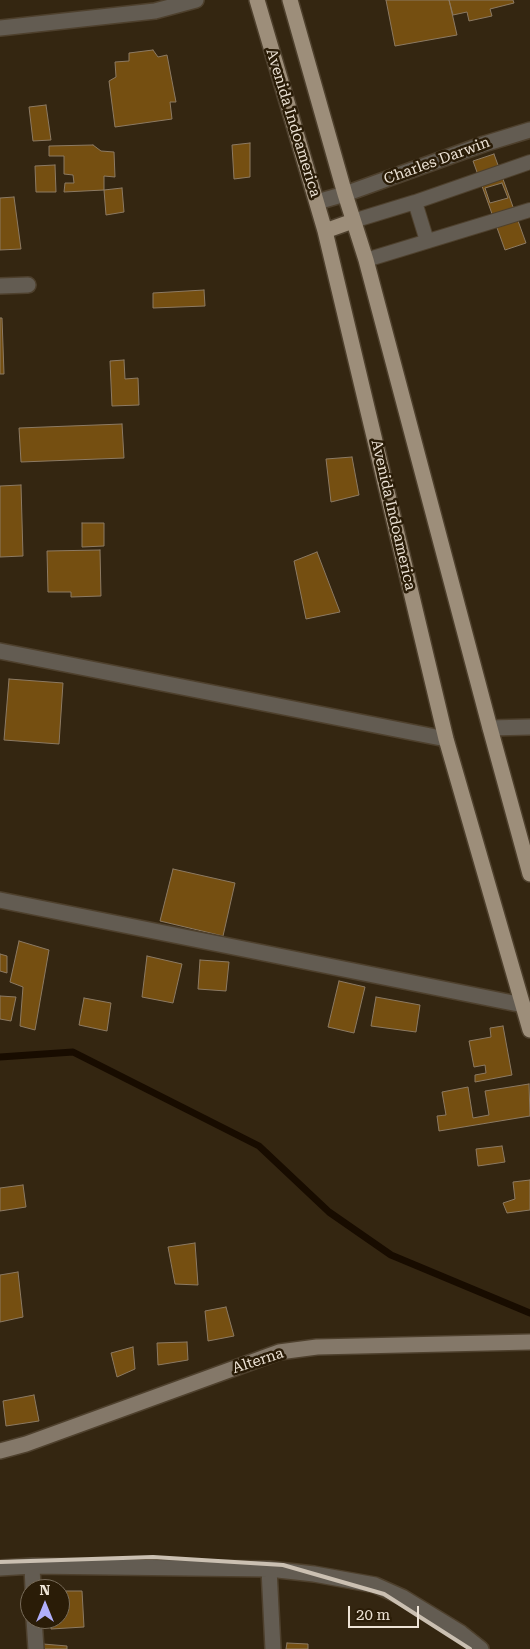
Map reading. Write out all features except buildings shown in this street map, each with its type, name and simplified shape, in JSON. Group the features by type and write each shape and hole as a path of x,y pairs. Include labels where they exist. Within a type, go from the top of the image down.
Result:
{"main road":[{"name":"Avenida Indoamerica","path":"257,0 325,231 446,739 530,1030"},
{"name":"Avenida Indoamerica","path":"290,0 345,194 366,260 530,874"},
{"path":"325,231 353,221"}],"street":[{"path":"0,28 155,11 196,0"},
{"name":"Charles Darwin","path":"317,202 530,130"},
{"path":"0,286 28,285"},
{"path":"0,651 446,739"},
{"path":"490,728 530,727"},
{"path":"0,900 523,1005"},
{"name":"Alterna","path":"0,1451 26,1444 279,1352 317,1347 530,1342"},
{"path":"32,1566 33,1579"},
{"path":"0,1568 32,1566 268,1569 314,1574 375,1585 402,1597 461,1634 481,1649"},
{"path":"268,1569 273,1649"},
{"path":"35,1629 36,1649"}],"lane":[{"path":"353,221 415,202 530,162"},
{"path":"415,202 428,241"},
{"path":"366,260 530,210"}],"waterway":[{"path":"0,1057 73,1052 259,1146 329,1212 391,1255 530,1313"}],"railway":[{"path":"0,1562 153,1557 283,1565 384,1594 470,1649"}]}
